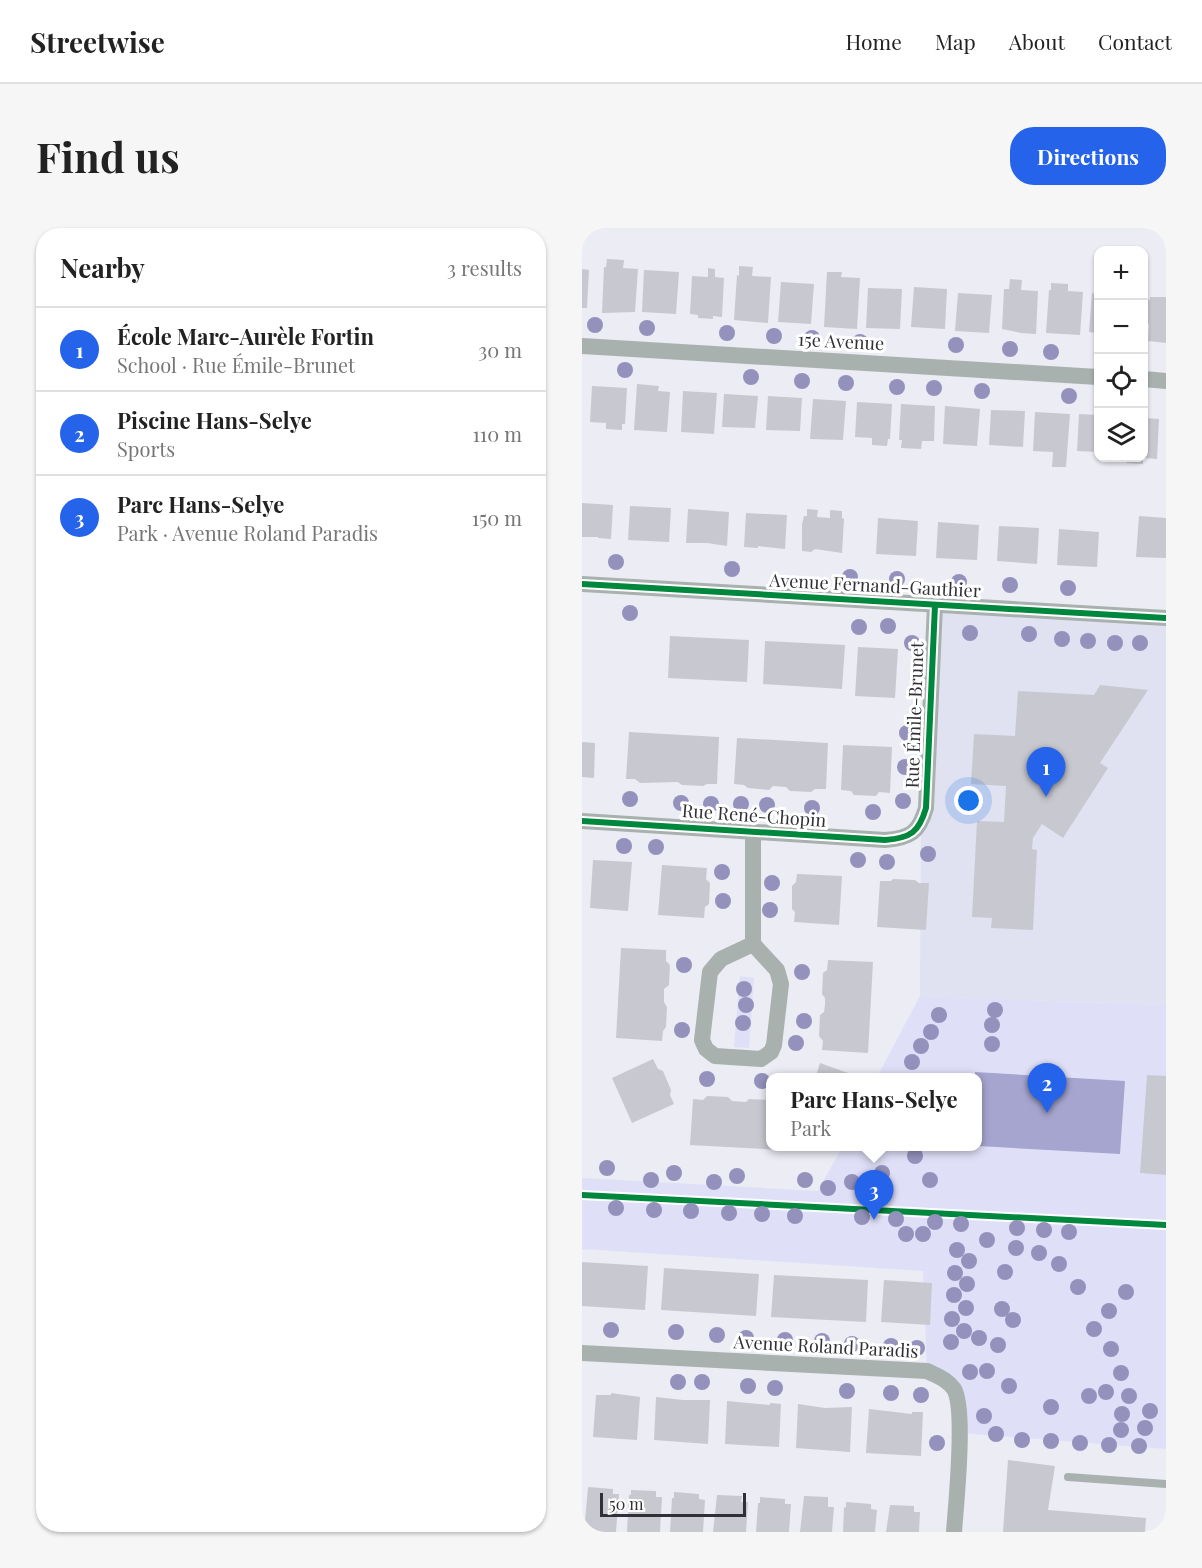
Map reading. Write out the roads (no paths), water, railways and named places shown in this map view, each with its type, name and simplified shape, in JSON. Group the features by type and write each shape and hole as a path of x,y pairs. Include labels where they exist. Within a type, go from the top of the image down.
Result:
{"street":[{"name":"15e Avenue","path":"582,346 1094,377"},
{"path":"1148,379 1166,381"},
{"name":"Avenue Fernand-Gauthier","path":"582,584 1166,618"},
{"name":"Rue Émile-Brunet","path":"921,826 926,808 935,605"},
{"name":"Rue René-Chopin","path":"582,821 885,840 903,838 921,826"},
{"path":"753,831 753,944 777,970 781,984 771,1052 761,1059 715,1056 706,1049 702,1040 710,972 721,959 753,944"},
{"name":"Avenue Roland Paradis","path":"582,1353 927,1371 946,1379 955,1390 959,1407 960,1433 954,1532"}],"lane":[{"path":"1068,1477 1166,1484"}],"water":[{"path":"975,1072 1125,1081 1120,1154 982,1146 982,1073"}],"place":[{"name":"École Marc-Aurèle Fortin","path":"1046,797"},
{"name":"Piscine Hans-Selye","path":"1047,1113"},
{"name":"Parc Hans-Selye","path":"874,1220"}]}
